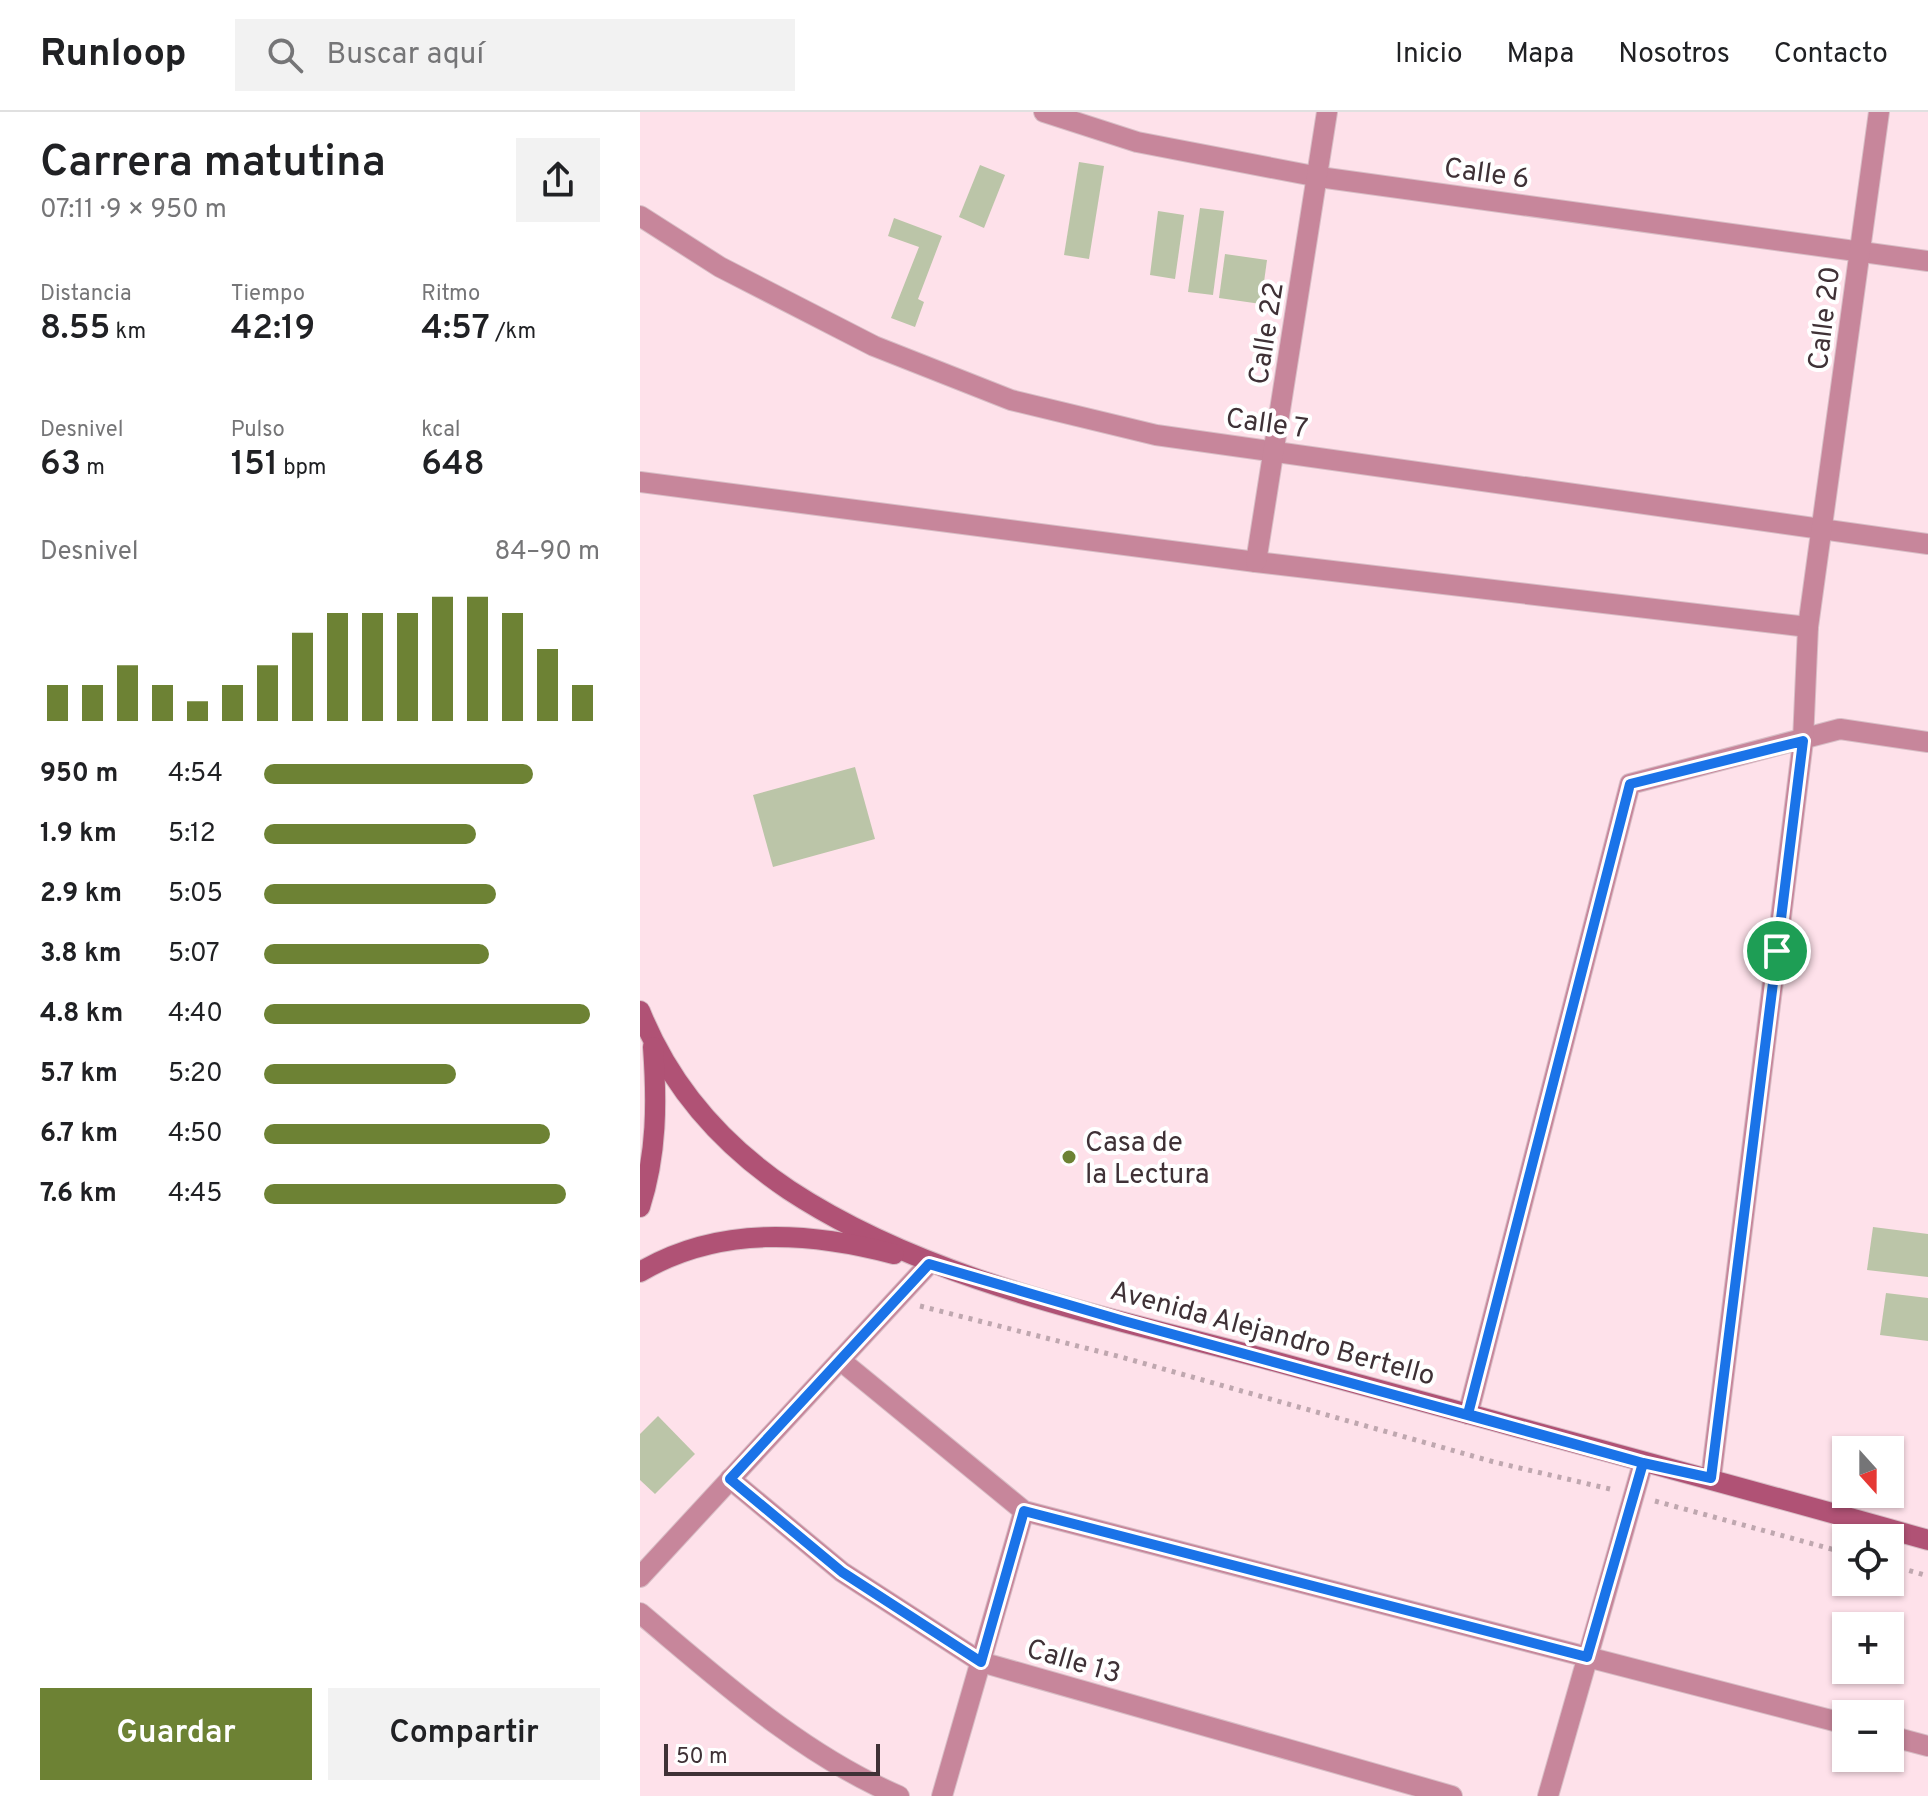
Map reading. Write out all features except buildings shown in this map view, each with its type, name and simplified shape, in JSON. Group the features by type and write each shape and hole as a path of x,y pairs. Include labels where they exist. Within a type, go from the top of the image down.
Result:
{"main road":[{"name":"Avenida Alejandro Bertello","path":"640,1011 653,1043 680,1087 713,1127 751,1163 793,1192 929,1264"},
{"name":"Avenida Alejandro Bertello","path":"640,1207 650,1175 657,1107 653,1043"},
{"name":"Avenida Alejandro Bertello","path":"640,1272 654,1263 719,1241 786,1234 843,1241 1124,1321 1643,1463 1711,1478 1928,1540"}],"street":[{"name":"Calle 6","path":"1044,112 1137,142 1319,177 1928,261"},
{"name":"Calle 22","path":"1256,562 1327,112"},
{"name":"Calle 20","path":"1711,1478 1803,741 1808,627 1879,112"},
{"name":"Calle 7","path":"640,216 720,267 874,346 1011,400 1156,435 1928,544"},
{"path":"640,482 1256,562 1808,627"},
{"path":"1468,1414 1630,784 1840,729 1928,742"},
{"path":"640,1577 929,1264"},
{"path":"840,1360 1024,1511 1832,1720"},
{"path":"1548,1796 1643,1463"},
{"name":"Calle 13","path":"730,1479 842,1572 981,1662 1452,1796"},
{"path":"942,1796 1024,1511"},
{"path":"640,1613 805,1746 856,1778 899,1796"},
{"path":"1904,1740 1928,1746"}],"path":[{"path":"896,1299 1494,1462 1634,1495 1832,1549"},
{"path":"1904,1569 1928,1576"}],"place":[{"name":"Casa de la Lectura","path":"1069,1157"}],"route":[{"path":"1777,951 1711,1478 1643,1463 1468,1414 1124,1321 929,1264 730,1479 842,1572 981,1662 1024,1511 1587,1657 1643,1463 1555,1439 1468,1414 1630,784 1803,741 1777,951"}]}
